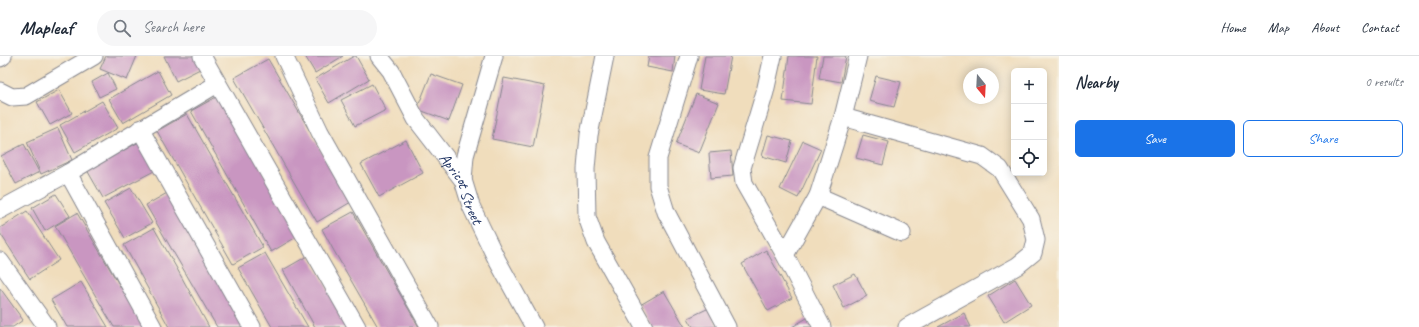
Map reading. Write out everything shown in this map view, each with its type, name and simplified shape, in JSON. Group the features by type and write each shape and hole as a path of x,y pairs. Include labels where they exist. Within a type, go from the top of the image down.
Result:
{"street":[{"path":"0,91 12,97 26,96 94,56"},
{"path":"202,56 357,327"},
{"path":"284,56 320,132 430,327"},
{"name":"Apricot Street","path":"379,56 391,71 416,119 463,180 471,206 481,228 534,327"},
{"path":"463,180 465,156 494,56"},
{"path":"604,56 589,135 586,169 587,218 596,242 644,327"},
{"path":"689,56 658,158 658,186 666,212 727,327"},
{"path":"773,56 765,92 742,168 744,183 785,255 822,327"},
{"path":"785,255 818,196 843,117 858,56"},
{"path":"0,210 68,173 217,84"},
{"path":"843,117 982,156 1000,169 1031,219 1036,240 1033,253 1017,266 907,327"},
{"path":"140,129 252,327"},
{"path":"68,173 153,327"},
{"path":"818,196 902,233"},
{"path":"0,261 47,327"}],"building":[{"path":"106,56 137,56 127,80 100,69"},
{"path":"164,56 199,56 204,67 176,81"},
{"path":"305,56 343,56 315,73"},
{"path":"356,56 369,79 329,103 315,79"},
{"path":"649,56 675,56 673,72 647,67"},
{"path":"705,56 731,56 724,94 699,90"},
{"path":"789,56 817,56 811,104 783,101"},
{"path":"823,56 846,56 841,82 819,78"},
{"path":"268,59 351,202 317,222 234,78"},
{"path":"158,71 171,95 123,123 109,99"},
{"path":"108,73 116,89 99,97 92,82"},
{"path":"431,74 462,85 449,121 417,109"},
{"path":"876,76 901,82 894,107 869,101"},
{"path":"504,78 545,86 533,147 492,139"},
{"path":"372,84 386,110 355,126 341,100"},
{"path":"59,90 72,113 50,125 37,102"},
{"path":"696,94 719,103 699,153 676,144"},
{"path":"220,95 300,235 271,252 191,111"},
{"path":"102,101 118,128 75,152 60,125"},
{"path":"187,114 263,247 233,264 157,131"},
{"path":"58,128 72,160 41,174 27,142"},
{"path":"768,135 792,141 786,163 762,156"},
{"path":"863,135 889,142 883,165 856,158"},
{"path":"406,140 423,173 379,197 361,164"},
{"path":"141,141 156,170 103,198 87,170"},
{"path":"803,141 821,149 798,198 780,189"},
{"path":"24,144 39,172 16,184 1,156"},
{"path":"731,151 733,176 711,178 709,153"},
{"path":"131,188 152,223 125,238 104,203"},
{"path":"169,192 248,327 217,327 146,205"},
{"path":"56,194 70,216 45,231 32,208"},
{"path":"27,211 59,260 30,279 0,233 0,228"},
{"path":"353,212 419,327 378,327 334,251 322,229"},
{"path":"77,213 144,327 114,327 98,300 55,226"},
{"path":"154,228 209,327 169,327 124,245"},
{"path":"766,250 792,298 768,311 742,264"},
{"path":"265,253 308,327 272,327 238,268"},
{"path":"309,255 349,327 315,327 283,270"},
{"path":"855,274 867,296 844,308 833,285"},
{"path":"1015,279 1031,305 1004,322 988,296"},
{"path":"81,282 108,327 67,327 51,300"},
{"path":"0,288 23,320 13,327 0,327"},
{"path":"664,291 685,327 652,327 640,305"},
{"path":"709,308 718,327 693,327 688,318"},
{"path":"964,313 971,327 938,327"},
{"path":"807,318 813,327 792,327"}]}
